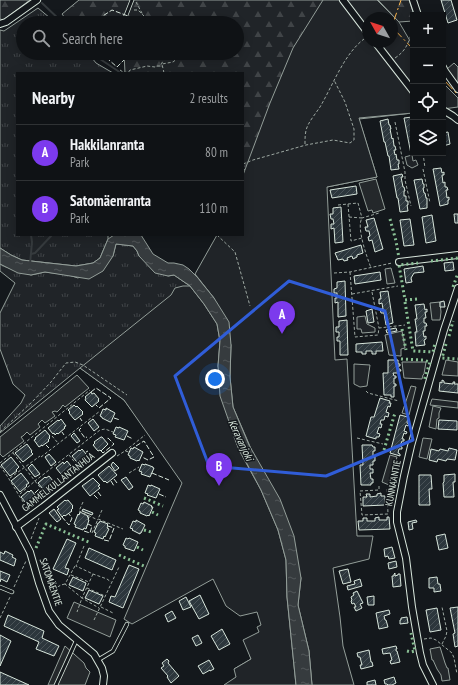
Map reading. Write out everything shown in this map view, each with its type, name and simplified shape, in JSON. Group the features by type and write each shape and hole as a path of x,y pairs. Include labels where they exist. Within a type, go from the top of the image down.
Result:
{"street":[{"path":"0,24 6,22 37,0"},
{"path":"343,0 362,30"},
{"path":"413,0 417,12"},
{"path":"380,48 410,86"},
{"path":"446,72 458,89"},
{"path":"446,112 458,120"},
{"path":"397,262 458,255"},
{"name":"KUNNAANTIE","path":"433,685 424,664 418,639 412,607 406,558 397,522 397,512 411,446 444,330 458,288"},
{"name":"GAMMELKULLANTANHUA","path":"16,527 85,474 114,455"},
{"name":"SATOMÄENTIE","path":"0,495 29,550 49,611 59,625 94,654 102,668 104,676 103,685"}],"lane":[{"path":"125,16 132,0"},
{"path":"0,587 12,592"},
{"path":"98,660 113,651 127,624"},
{"path":"56,685 77,639"}],"path":[{"path":"135,0 143,16"},
{"path":"128,7 138,10 143,16"},
{"path":"390,61 402,53 407,46 410,37"},
{"path":"306,145 305,138 308,126 334,80 362,40"},
{"path":"163,60 162,64 164,72"},
{"path":"129,72 130,70 147,66 160,66 176,60"},
{"path":"244,164 306,145 333,140 350,143 354,140 354,129 345,102 334,80"},
{"path":"395,122 411,206"},
{"path":"424,156 426,168"},
{"path":"423,169 430,202"},
{"path":"338,205 358,203 362,218 360,220 362,238 371,268"},
{"path":"348,204 350,241 362,238"},
{"path":"349,217 362,218 379,213"},
{"path":"218,236 235,252 250,306"},
{"path":"334,273 350,272 397,262"},
{"path":"350,272 355,337 378,335 379,328 372,291"},
{"path":"352,294 398,286"},
{"path":"379,328 405,325"},
{"path":"0,432 32,402 66,363 75,362 84,365 127,395"},
{"path":"0,463 90,390"},
{"path":"366,391 368,393 399,401"},
{"path":"10,479 100,411"},
{"path":"20,495 35,481 100,430 104,429 113,432"},
{"path":"114,455 125,450 145,435"},
{"path":"52,436 58,444"},
{"path":"357,438 383,444"},
{"path":"125,450 129,452"},
{"path":"13,453 51,501"},
{"path":"69,455 85,474"},
{"path":"0,466 20,495 20,499 33,515"},
{"path":"129,473 139,467"},
{"path":"379,486 379,490 360,491 362,515 388,514 387,488"},
{"path":"83,502 79,511 122,529"},
{"path":"0,618 29,550 43,507"},
{"path":"92,533 102,510"},
{"path":"65,584 76,566 84,546"},
{"path":"76,566 108,579 111,582"},
{"path":"94,620 119,567"},
{"path":"77,612 93,574"},
{"path":"70,575 89,583"},
{"path":"43,594 52,591 60,584 65,584 82,598 113,613"},
{"path":"87,588 105,596"},
{"path":"442,607 447,631 442,644"},
{"path":"418,639 431,638 442,644 452,653 458,674"}],"highlighted area":[{"path":"289,281 385,311 413,440 326,476 209,466 175,376"}],"green space":[{"path":"0,0 30,0 3,20 0,19"},
{"path":"79,0 337,0 362,34 362,48 373,48 403,89 410,106 410,113 359,119 377,177 327,187 245,170 244,72 125,72 124,60 244,60 244,16 64,16 62,14"},
{"path":"323,0 377,0 389,12 362,12 362,48 398,48 398,21 399,22 410,41 410,113 359,118 377,177 327,187 335,360 347,359 357,536 373,536 369,559 333,568 343,646 354,685 312,685 309,651 298,605 301,578 233,407 230,377 231,345 214,298 195,274 216,236 244,236 244,172 270,103 293,48"},
{"path":"378,0 409,0 413,12 410,12 410,21 399,22 398,12 389,12"},
{"path":"38,8 48,16 26,16"},
{"path":"16,23 16,60 94,60 111,72 16,72 16,236 108,236 100,258 93,263 76,266 22,260 0,248 0,30 4,31"},
{"path":"446,86 458,98 458,107 446,109"},
{"path":"412,156 413,161 416,160 418,165 412,168 407,165 405,157"},
{"path":"116,244 133,246 139,256 168,276 174,275 190,286 220,341 218,366 296,685 234,669 251,659 249,653 274,605 124,400 80,368 0,433 0,426 21,403 25,395 13,384 0,349 0,313 15,283 0,271 0,264 31,275 45,272 69,275 78,278 113,256"},
{"path":"190,286 217,324 220,341 218,366 234,437 240,452 261,490 278,530 286,560 287,597 296,685 224,685 236,677 234,669 251,659 243,640 259,632 257,627 261,625 257,612 240,616 226,606 213,579 132,624 124,619 182,483 124,400 80,368 171,295 175,288"},
{"path":"365,316 367,324 375,328 375,332 362,333 361,329 357,329 357,317"},
{"path":"354,364 370,365 367,386 360,387 354,384"},
{"path":"432,399 458,402 458,408 430,405"}],"shaded area":[{"path":"454,63 458,67 458,84 447,69"},
{"path":"376,179 385,209 373,213 372,210 368,211 359,183"},
{"path":"391,268 395,283 387,284 385,269"},
{"path":"440,302 440,320 432,320 430,303"},
{"path":"402,331 405,348 401,349 401,356 389,355 385,335"},
{"path":"446,360 458,362 458,376 442,375"},
{"path":"402,362 426,362 422,379 404,378"},
{"path":"77,375 89,388 65,407 63,405 57,412 52,412 55,416 45,423 42,420 38,424 40,427 30,435 27,432 21,437 24,441 3,457 0,454 0,437"},
{"path":"411,386 416,387 409,415 402,413"},
{"path":"433,406 441,408 439,418 437,419 436,429 429,427"},
{"path":"423,438 432,439 427,459 419,457"},
{"path":"390,455 397,457 389,485 382,482"},
{"path":"74,602 116,620 110,637 67,618"},
{"path":"65,646 84,663 90,672 85,685 48,685"},
{"path":"440,647 448,668 450,680 442,681 441,675 432,660 430,649"}],"water":[{"name":"Keravanjoki","path":"112,236 142,236 153,254 168,263 183,265 189,269 214,298 229,322 231,345 230,377 233,407 249,445 280,499 294,536 301,578 298,605 309,651 312,685 296,685 287,597 286,560 278,530 261,490 238,447 220,396 218,366 220,341 217,324 204,304 190,286 174,275 168,276 155,273 139,256 133,246 116,244 113,256 103,271 89,279 45,272 31,275 18,273 0,264 0,248 22,260 76,266 93,263 100,258 108,239"}],"building":[{"path":"441,0 451,0 457,20 448,23 446,12 445,12"},
{"path":"410,117 410,149 404,118"},
{"path":"388,119 396,150 394,150 395,155 396,154 397,160 399,160 399,169 391,170 389,156 384,142 380,121"},
{"path":"446,132 448,132 450,144 446,145"},
{"path":"441,168 442,173 444,172 444,175 442,175 443,183 445,182 445,187 447,187 447,198 449,197 449,200 448,204 440,206 433,169"},
{"path":"402,174 403,177 401,177 405,191 404,196 406,196 406,201 408,201 408,211 400,212 393,176"},
{"path":"422,179 424,184 424,193 427,198 427,208 420,209 414,180"},
{"path":"356,186 357,194 332,198 330,190"},
{"path":"341,207 343,242 335,243 334,228 331,229 331,224 334,224 330,214 333,214 333,208"},
{"path":"454,214 458,214 458,223 455,223"},
{"path":"432,215 436,241 426,243 422,217"},
{"path":"374,218 383,249 375,252 372,240 369,241 369,231 366,231 365,227 368,227 366,220"},
{"path":"410,219 414,245 404,246 400,220"},
{"path":"361,245 363,253 357,255 357,257 353,259 352,256 347,258 348,260 344,261 343,259 338,260 335,253"},
{"path":"453,262 454,270 445,271 444,263"},
{"path":"423,266 424,272 414,273 411,278 412,282 406,283 404,269"},
{"path":"380,272 381,280 355,284 354,276"},
{"path":"345,281 346,316 338,317 338,302 335,303 337,293 334,293 334,289 337,288 337,282"},
{"path":"388,291 393,323 386,325 384,313 381,313 380,309 383,309 382,303 379,304 379,299 381,299 380,292"},
{"path":"444,301 445,307 440,307 440,302"},
{"path":"424,304 425,310 427,309 427,312 425,312 426,318 424,318 424,323 426,323 427,326 425,326 425,331 423,331 424,337 426,336 426,339 424,340 425,345 416,346 415,332 417,332 415,319 417,319 415,305"},
{"path":"372,309 374,322 368,323 366,311"},
{"path":"347,320 348,355 340,355 340,341 337,341 339,332 336,332 336,327 339,327 339,321"},
{"path":"396,328 397,331 387,333 386,330"},
{"path":"382,342 383,351 376,351 376,354 372,354 372,351 366,351 366,354 356,352 356,344"},
{"path":"388,360 398,360 398,364 400,364 398,369 401,371 398,371 398,373 393,373 394,376 396,376 396,378 394,378 394,384 396,384 396,386 394,386 394,397 391,397 391,395 384,395 383,373 388,373"},
{"path":"442,380 444,383 453,384 453,382 455,382 454,384 458,384 458,393 439,391 440,382 442,383"},
{"path":"91,392 92,394 94,393 99,399 99,401 92,407 85,400 85,397"},
{"path":"380,398 390,401 389,403 391,403 386,412 389,413 388,417 385,416 384,420 381,420 381,428 379,427 377,433 380,434 379,437 376,437 376,439 366,436 371,417 374,417"},
{"path":"74,405 83,412 83,414 75,420 68,410"},
{"path":"106,408 115,413 111,422 100,416 103,409 106,410"},
{"path":"400,415 408,417 407,423 409,424 408,426 406,425 404,431 407,432 406,434 404,433 402,439 404,439 404,441 402,441 400,446 402,449 399,449 398,453 400,456 390,453"},
{"path":"61,419 66,426 55,435 48,428"},
{"path":"93,419 99,427 94,431 88,423"},
{"path":"439,420 457,421 457,430 438,429"},
{"path":"116,427 128,431 124,440 115,437 116,435 113,434"},
{"path":"45,430 50,436 49,441 39,447 34,440"},
{"path":"74,433 80,441 77,443 71,436"},
{"path":"101,437 108,444 101,451 98,451 93,445 95,443 94,442"},
{"path":"27,444 33,454 23,462 15,453"},
{"path":"362,445 372,445 375,447 373,457 375,457 375,461 373,461 373,465 370,465 370,469 373,469 373,473 370,473 371,479 373,479 373,483 371,483 371,485 361,485 360,465 363,465"},
{"path":"134,447 143,452 139,461 130,458 128,455 131,448 133,449"},
{"path":"449,448 457,450 455,460 447,459 446,461 438,459 437,462 429,460 431,449 448,451"},
{"path":"82,449 90,459 81,467 72,456"},
{"path":"49,454 56,462 51,466 45,457"},
{"path":"11,457 19,467 16,470 17,471 10,476 1,465"},
{"path":"67,461 75,471 65,479 56,468 63,462 64,464"},
{"path":"113,462 119,468 115,471 111,465"},
{"path":"32,464 40,474 35,477 28,468"},
{"path":"142,464 154,468 150,477 141,474 142,472 139,471"},
{"path":"109,466 117,475 107,483 105,481 104,482 98,475"},
{"path":"21,473 29,483 20,492 11,481"},
{"path":"455,474 455,482 453,482 454,497 444,497 444,475"},
{"path":"419,475 431,475 432,489 429,489 430,505 419,505"},
{"path":"49,476 57,486 47,494 38,483 45,477 46,478"},
{"path":"126,477 133,487 129,490 121,480"},
{"path":"93,478 100,485 98,486 100,488 90,496 82,486"},
{"path":"148,485 160,489 156,498 145,493"},
{"path":"31,490 39,500 30,508 21,497"},
{"path":"381,493 381,496 385,496 385,505 363,506 363,497 367,497 366,494 370,494 370,497 377,496 377,494"},
{"path":"65,500 68,500 73,508 71,510 72,511 62,517 57,510 59,509 57,507"},
{"path":"144,502 153,507 149,516 140,513 138,510 141,503 143,504"},
{"path":"54,509 61,519 57,522 49,513"},
{"path":"83,509 93,513 92,515 82,511"},
{"path":"80,512 89,517 86,529 84,528 83,530 75,527 76,525 74,524"},
{"path":"379,517 379,520 387,520 387,517 389,517 390,529 359,530 358,521 363,521 363,518 367,518 367,521 375,521 375,518"},
{"path":"136,520 145,525 140,534 130,528 133,521 136,522"},
{"path":"416,520 417,522 412,523 413,529 409,530 408,522"},
{"path":"100,521 108,524 107,528 109,529 103,539 95,536 96,533 94,532"},
{"path":"445,534 448,548 439,550 436,536"},
{"path":"126,538 138,542 134,551 125,548 123,545"},
{"path":"67,539 76,543 65,568 69,569 67,575 53,569"},
{"path":"392,547 395,558 389,559 388,556 385,557 384,549"},
{"path":"89,548 116,560 112,570 85,558"},
{"path":"5,551 13,555 12,557 16,559 14,566 0,560 0,552 4,554"},
{"path":"396,561 397,567 389,569 388,563"},
{"path":"129,565 139,569 123,608 109,602 111,596 115,597"},
{"path":"348,569 351,582 343,584 339,571"},
{"path":"0,571 10,575 7,582 1,579 0,582"},
{"path":"395,573 395,576 400,574 401,586 393,587 392,576 394,576"},
{"path":"73,577 86,583 83,591 69,585"},
{"path":"437,577 441,591 434,592 434,588 429,588 429,578"},
{"path":"360,579 362,586 348,590 347,586 355,584 354,581"},
{"path":"89,590 103,596 99,604 85,598"},
{"path":"357,591 363,603 360,604 362,608 356,611 354,603 352,604 351,597 354,595 353,593"},
{"path":"200,595 209,614 199,619 189,601"},
{"path":"374,596 374,605 368,605 367,597"},
{"path":"186,597 191,607 183,610 179,601"},
{"path":"458,607 458,646 455,647 453,634 455,633 450,608"},
{"path":"437,608 441,630 430,632 426,610"},
{"path":"389,610 390,614 384,616 388,627 379,629 376,613"},
{"path":"172,611 176,618 168,622 165,615"},
{"path":"8,615 44,631 42,638 59,646 54,656 36,649 39,642 4,626"},
{"path":"407,617 408,623 400,624 401,618"},
{"path":"222,629 230,644 219,650 211,636"},
{"path":"0,635 11,641 0,666"},
{"path":"198,635 202,643 196,646 192,638"},
{"path":"396,646 396,651 400,662 391,664 390,661 392,660 390,653 383,654 382,649"},
{"path":"369,650 373,666 361,669 360,665 362,665 360,657 358,657 357,653"},
{"path":"167,659 169,661 168,663 179,676 171,683 167,677 168,676 161,668 164,666 162,663"},
{"path":"209,660 214,669 203,674 198,666"},
{"path":"0,672 29,685 0,685"},
{"path":"394,677 396,683 392,685 385,684 384,680"},
{"path":"375,680 376,685 367,685 367,682"}],"waterway":[{"path":"42,3 56,16"},
{"path":"102,60 119,72"},
{"path":"404,75 410,81"},
{"path":"30,264 31,236"},
{"path":"31,254 35,253 51,236"}],"hedge":[{"path":"390,219 399,258"},
{"path":"431,261 458,258"},
{"path":"417,299 405,300 399,265 418,263"},
{"path":"453,287 458,273"},
{"path":"405,302 413,351 433,352 435,343"},
{"path":"449,336 453,321"},
{"path":"402,329 406,350"},
{"path":"446,344 442,358 458,359"},
{"path":"401,359 423,360 430,362 424,381"},
{"path":"384,450 396,412"},
{"path":"144,498 163,506"},
{"path":"152,512 158,515"},
{"path":"36,548 46,524 91,543"},
{"path":"144,530 151,532"},
{"path":"137,547 143,550"},
{"path":"119,555 146,567"},
{"path":"407,651 415,651 411,633"}],"fence":[{"path":"103,16 112,10 128,16"},
{"path":"109,60 117,67 124,60"},
{"path":"91,392 96,388 111,398 99,408 96,405"},
{"path":"114,418 120,420"},
{"path":"81,428 79,430 85,438 87,437"},
{"path":"127,436 133,439"},
{"path":"101,451 103,453 114,444 108,438 106,439"},
{"path":"136,446 144,441 154,457 148,460 142,457"},
{"path":"46,445 49,448"},
{"path":"152,473 169,480"},
{"path":"114,479 117,483"},
{"path":"111,481 114,486"},
{"path":"35,493 39,489"},
{"path":"38,496 42,492"},
{"path":"98,492 101,496"},
{"path":"159,494 166,497"},
{"path":"94,495 98,499"},
{"path":"62,517 69,525 72,518 69,514"},
{"path":"84,531 90,533 92,526 88,524"},
{"path":"104,540 109,541 114,528 108,526"}],"power":[{"path":"397,12 401,0"},
{"path":"398,33 412,48"},
{"path":"446,82 458,95"}],"place":[{"name":"Hakkilanranta","path":"282,334"},
{"name":"Satomäenranta","path":"219,486"}]}
